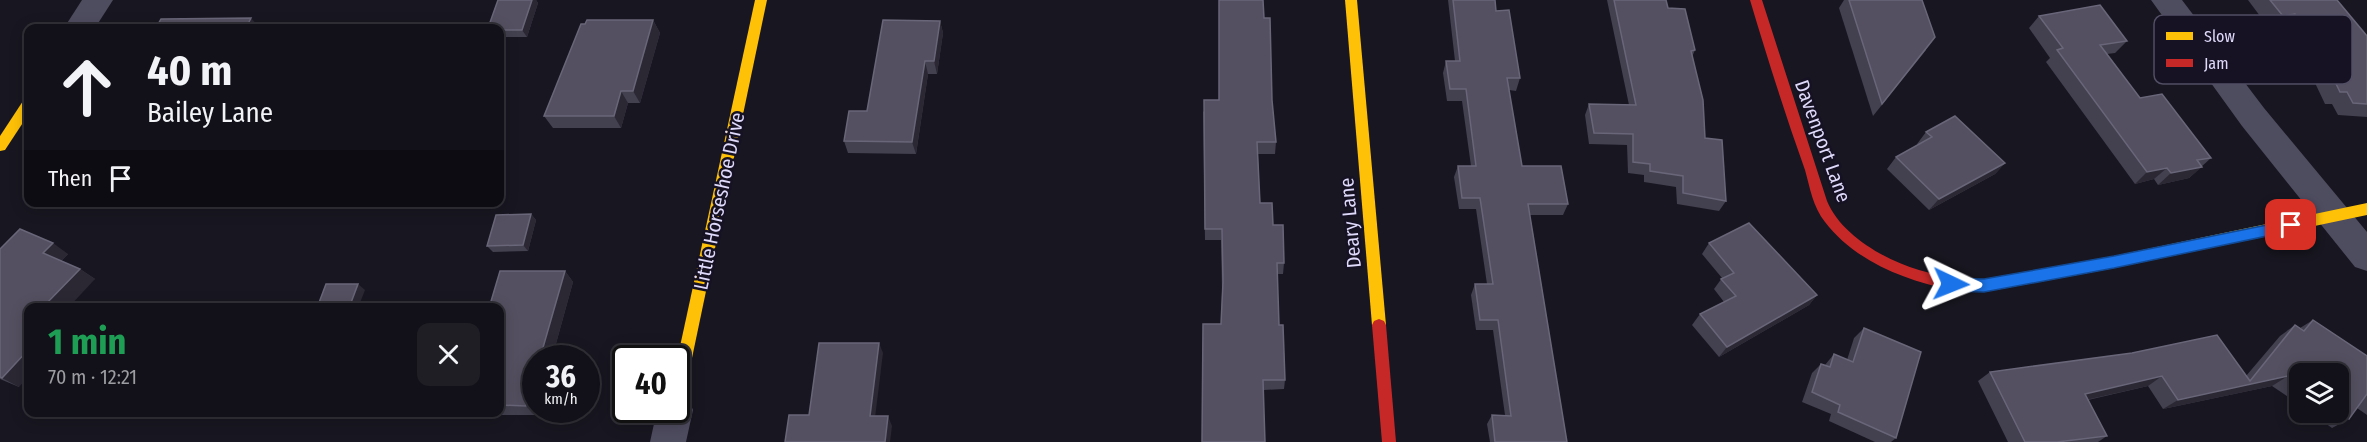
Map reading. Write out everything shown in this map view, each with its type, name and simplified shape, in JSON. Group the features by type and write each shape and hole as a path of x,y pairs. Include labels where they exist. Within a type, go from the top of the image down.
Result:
{"street":[{"path":"82,24 98,0"},
{"name":"Little Horseshoe Drive","path":"688,345 761,0"},
{"name":"Deary Lane","path":"1351,0 1389,442"},
{"name":"Davenport Lane","path":"1756,0 1789,112 1828,216 1858,245 1895,268 1929,280 1951,284 1984,285 2141,257 2367,209"},
{"path":"2166,0 2177,15"},
{"path":"2228,84 2367,257"},
{"path":"0,146 24,111"},
{"path":"668,442 672,423"}],"building":[{"path":"498,0 532,0 522,30 504,30 504,24 489,24"},
{"path":"1219,0 1263,0 1264,18 1270,18 1272,100 1276,142 1257,142 1260,203 1272,203 1273,225 1283,225 1284,263 1277,263 1279,325 1283,325 1285,380 1263,380 1265,442 1202,442 1203,324 1221,324 1223,282 1222,229 1205,229 1204,100 1219,100"},
{"path":"1453,0 1495,0 1496,11 1509,10 1520,78 1507,78 1522,166 1561,166 1568,204 1528,204 1567,442 1495,442 1492,415 1511,416 1498,320 1480,320 1475,284 1493,284 1480,198 1462,198 1458,166 1476,166 1466,89 1450,89 1446,61 1460,61"},
{"path":"1614,0 1666,0 1668,8 1685,9 1695,50 1691,51 1703,100 1705,138 1722,140 1726,201 1683,193 1683,176 1650,171 1650,164 1633,162 1633,134 1594,133 1589,104 1636,105"},
{"path":"1849,0 1922,0 1935,37 1882,104"},
{"path":"2270,0 2337,0 2350,15 2295,14 2282,15"},
{"path":"2100,5 2127,41 2100,45 2140,98 2162,94 2211,158 2197,160 2202,167 2171,173 2167,168 2147,172 2057,50 2063,48 2039,16"},
{"path":"251,18 248,24 158,24 161,19"},
{"path":"2352,18 2367,36 2367,104 2353,103 2347,92 2340,92 2336,84 2352,84"},
{"path":"587,20 653,20 633,91 621,91 614,116 544,116 581,24 585,24"},
{"path":"883,20 940,21 934,61 925,61 912,142 844,141 849,111 867,111"},
{"path":"1955,116 2005,163 1939,199 1896,157 1932,137 1926,132"},
{"path":"531,214 523,245 487,246 496,215"},
{"path":"1749,223 1817,295 1727,347 1700,314 1736,296 1721,279 1734,273 1709,243"},
{"path":"20,229 53,243 43,253 80,269 47,303 24,303 24,354 2,378 0,377 0,249"},
{"path":"500,271 565,271 544,345 522,345 522,406 504,405 504,303 490,303"},
{"path":"326,284 358,284 351,303 319,303"},
{"path":"2313,320 2367,356 2367,394 2349,419 2349,363 2289,363 2289,377 2178,400 2162,376 2085,394 2107,436 2057,442 2025,442 1990,372 2132,353 2217,335 2250,381 2295,325 2304,331"},
{"path":"1864,328 1921,352 1896,438 1838,412 1840,405 1812,392 1821,364 1830,367 1834,354 1853,362"},
{"path":"819,343 879,343 870,416 888,416 885,442 785,442 789,415 809,415"}],"traffic: slow":[{"path":"688,345 761,0"},
{"path":"1351,0 1379,325"},
{"path":"0,146 24,111"},
{"path":"1951,284 1984,286 2114,262 2367,209"}],"traffic: jam":[{"path":"1756,0 1796,128 1821,201 1829,217 1854,242 1884,262 1917,276 1951,284"},
{"path":"1379,325 1389,442"}],"route":[{"path":"1951,284 1984,285 2114,262 2291,225"}]}
